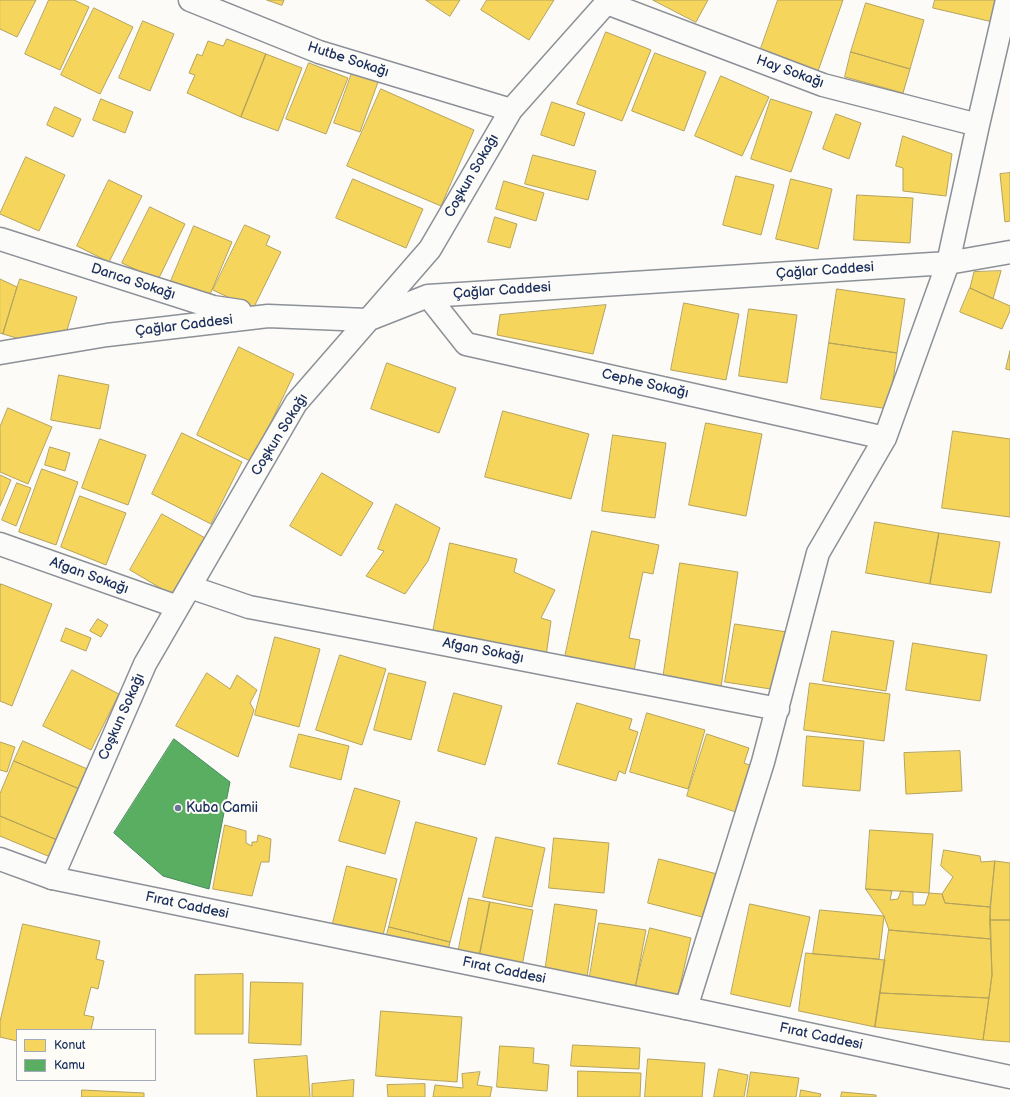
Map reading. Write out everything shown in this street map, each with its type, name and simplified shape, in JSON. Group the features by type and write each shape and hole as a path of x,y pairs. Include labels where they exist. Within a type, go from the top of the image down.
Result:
{"street":[{"name":"Hutbe Sokağı","path":"190,0 319,52 511,110"},
{"path":"686,1008 763,762 818,553 885,438 948,263 1007,0"},
{"name":"Coşkun Sokağı","path":"52,878 145,664 296,403 430,248 511,110 608,2"},
{"name":"Hay Sokağı","path":"608,2 822,85 978,125"},
{"name":"Darıca Sokağı","path":"0,239 213,307 268,316"},
{"name":"Çağlar Caddesi","path":"0,353 107,335 268,316 367,320 428,296 948,263 1010,252"},
{"name":"Cephe Sokağı","path":"428,296 466,344 885,438"},
{"name":"Afgan Sokağı","path":"0,544 178,608"},
{"name":"Afgan Sokağı","path":"190,587 249,607 407,636 778,709"},
{"name":"Fırat Caddesi","path":"0,859 52,878 686,1008 1010,1077"}],"building: Konut":[{"path":"0,0 36,0 17,37 0,29"},
{"path":"49,0 74,0 89,7 60,70 25,54"},
{"path":"267,0 284,0 282,5"},
{"path":"426,0 460,0 450,16"},
{"path":"487,0 554,0 529,40 481,10"},
{"path":"653,0 708,0 696,22"},
{"path":"778,0 843,0 817,74 759,54"},
{"path":"935,0 1002,0 997,23 933,8"},
{"path":"866,3 924,20 910,69 851,52"},
{"path":"94,8 133,27 100,94 61,75"},
{"path":"143,21 174,34 150,91 119,78"},
{"path":"606,32 651,50 622,121 577,104"},
{"path":"227,39 266,54 241,117 187,93 195,75 189,73 197,54 202,56 208,41 223,46"},
{"path":"851,52 910,69 903,93 845,77"},
{"path":"655,53 706,72 684,131 632,111"},
{"path":"266,54 302,68 278,131 241,117"},
{"path":"309,63 348,78 326,134 286,119"},
{"path":"352,73 378,82 360,132 334,123"},
{"path":"721,76 769,97 742,156 695,136"},
{"path":"381,89 474,130 441,206 347,166"},
{"path":"101,99 133,112 125,133 93,120"},
{"path":"771,99 812,112 791,172 751,159"},
{"path":"552,102 585,113 574,146 541,135"},
{"path":"55,107 81,119 73,137 47,125"},
{"path":"836,114 861,123 849,159 823,149"},
{"path":"903,136 952,154 946,196 903,191 903,168 896,166"},
{"path":"533,155 596,171 588,200 525,184"},
{"path":"26,157 65,175 39,231 0,214"},
{"path":"1010,173 1010,221 1005,222 1000,174"},
{"path":"736,176 774,185 761,235 723,225"},
{"path":"353,179 423,209 406,248 336,218"},
{"path":"791,179 832,189 818,249 776,239"},
{"path":"109,180 142,196 109,262 77,246"},
{"path":"504,181 544,193 536,221 496,209"},
{"path":"857,195 913,198 910,243 854,240"},
{"path":"150,207 185,224 158,280 122,263"},
{"path":"495,217 517,224 510,248 488,242"},
{"path":"245,225 270,236 266,245 281,252 253,309 213,290"},
{"path":"194,226 232,242 209,297 171,281"},
{"path":"1001,271 993,299 970,288 974,272"},
{"path":"0,279 17,287 3,334 0,333"},
{"path":"20,279 77,297 64,340 44,334 40,345 3,334"},
{"path":"970,288 1010,306 1010,311 1002,329 960,312"},
{"path":"837,289 905,299 897,353 829,343"},
{"path":"684,303 739,314 726,380 671,370"},
{"path":"606,305 593,354 497,335 500,315"},
{"path":"749,309 797,315 787,383 739,376"},
{"path":"829,343 897,353 889,409 821,399"},
{"path":"239,347 294,374 252,462 197,435"},
{"path":"1010,351 1010,370 1006,369"},
{"path":"387,363 456,388 439,433 371,409"},
{"path":"59,375 109,385 100,429 51,420"},
{"path":"8,408 52,427 28,484 0,472 0,427"},
{"path":"503,411 589,434 571,499 485,477"},
{"path":"706,423 762,434 746,516 689,505"},
{"path":"953,431 1010,439 1010,517 942,508"},
{"path":"182,433 242,462 211,524 152,494"},
{"path":"613,435 666,443 655,518 602,511"},
{"path":"100,439 146,455 128,505 82,488"},
{"path":"50,447 70,453 65,471 45,465"},
{"path":"42,469 78,482 56,545 19,532"},
{"path":"322,473 373,503 341,556 290,526"},
{"path":"0,475 11,480 0,506"},
{"path":"17,483 31,488 16,526 2,520"},
{"path":"80,496 126,513 106,565 61,547"},
{"path":"396,504 440,528 428,561 405,594 366,576 384,551 378,549"},
{"path":"162,514 207,539 174,596 130,570"},
{"path":"875,522 939,533 930,584 866,573"},
{"path":"592,531 659,545 653,574 643,572 629,638 640,640 634,671 565,657"},
{"path":"939,533 1000,542 991,593 930,584"},
{"path":"450,543 517,559 514,572 555,590 541,618 551,621 546,656 433,632"},
{"path":"680,563 738,572 721,687 663,679"},
{"path":"1,584 52,604 12,706 0,701"},
{"path":"98,619 108,625 101,637 90,631"},
{"path":"735,624 787,632 777,690 725,682"},
{"path":"66,628 91,638 86,651 61,641"},
{"path":"832,631 894,641 886,691 823,681"},
{"path":"275,637 320,649 299,727 255,715"},
{"path":"913,643 987,655 980,701 906,690"},
{"path":"340,655 386,669 362,745 316,730"},
{"path":"72,670 119,694 91,750 43,726"},
{"path":"207,673 230,689 237,675 257,690 250,703 254,710 238,757 176,726"},
{"path":"389,673 426,682 411,740 374,730"},
{"path":"810,683 890,694 884,741 804,730"},
{"path":"454,693 502,706 485,765 438,751"},
{"path":"577,703 632,719 629,729 638,732 625,774 619,771 616,781 558,764"},
{"path":"647,713 705,730 688,789 630,772"},
{"path":"299,734 349,746 341,780 290,767"},
{"path":"707,734 749,748 744,763 755,767 739,813 687,796"},
{"path":"807,736 864,741 860,791 803,786"},
{"path":"23,741 92,771 84,791 14,761"},
{"path":"0,742 15,747 7,772 0,770"},
{"path":"960,751 962,791 906,794 904,753"},
{"path":"14,761 84,791 62,842 0,816 0,794"},
{"path":"355,788 400,801 385,854 339,841"},
{"path":"0,816 62,842 55,859 0,836"},
{"path":"416,822 477,838 450,942 389,927"},
{"path":"225,825 246,831 246,843 252,846 252,842 257,842 258,835 271,839 269,862 261,862 252,896 213,889"},
{"path":"870,830 933,834 929,893 866,889"},
{"path":"496,837 545,848 532,907 483,897"},
{"path":"554,838 609,843 604,893 549,888"},
{"path":"944,850 980,856 981,862 995,861 990,907 945,903 942,894 953,877 941,866"},
{"path":"659,859 721,875 710,919 648,903"},
{"path":"995,861 1010,863 1010,920 990,920"},
{"path":"347,866 397,879 382,939 332,927"},
{"path":"866,889 892,891 890,900 898,899 901,891 913,892 913,905 925,905 929,893 942,894 945,903 990,907 991,939 889,930 884,916"},
{"path":"469,898 490,902 478,963 457,958"},
{"path":"490,902 533,910 521,971 478,963"},
{"path":"555,904 597,910 586,984 544,978"},
{"path":"750,904 810,917 790,1007 731,994"},
{"path":"820,910 884,916 879,959 813,954"},
{"path":"990,920 1010,920 1010,1042 983,1040 992,975"},
{"path":"599,923 646,930 635,989 589,981"},
{"path":"23,924 100,941 96,959 104,961 98,989 91,987 84,1015 94,1017 91,1029 16,1029 16,1041 0,1037 0,1022"},
{"path":"389,927 450,942 447,954 386,938"},
{"path":"650,928 691,938 677,999 635,989"},
{"path":"889,930 991,939 992,975 989,998 880,993"},
{"path":"806,953 885,960 875,1027 799,1011"},
{"path":"243,974 243,1034 195,1034 195,975"},
{"path":"251,982 303,983 301,1045 249,1043"},
{"path":"880,993 989,998 983,1040 875,1027"},
{"path":"381,1011 462,1017 457,1082 376,1076"},
{"path":"573,1045 640,1048 639,1069 571,1066"},
{"path":"500,1046 534,1048 533,1063 549,1065 547,1091 497,1087"},
{"path":"307,1056 310,1097 257,1097 254,1060"},
{"path":"648,1059 705,1063 702,1097 645,1097"},
{"path":"719,1069 748,1075 744,1097 714,1097"},
{"path":"578,1071 641,1073 640,1097 578,1097"},
{"path":"480,1072 477,1085 492,1087 490,1097 433,1097 435,1085 463,1088 462,1074"},
{"path":"751,1072 799,1078 796,1097 747,1097"},
{"path":"354,1080 353,1097 312,1097 312,1084"},
{"path":"425,1084 425,1097 388,1097 387,1085"},
{"path":"82,1090 144,1093 144,1097 82,1097"},
{"path":"801,1090 821,1094 820,1097 800,1097"},
{"path":"842,1092 876,1095 876,1097 841,1097"}],"building: Kamu":[{"name":"Kuba Camii","path":"174,739 230,782 209,889 163,876 114,833"}],"place":[{"name":"Kuba Camii","path":"178,808"}]}
